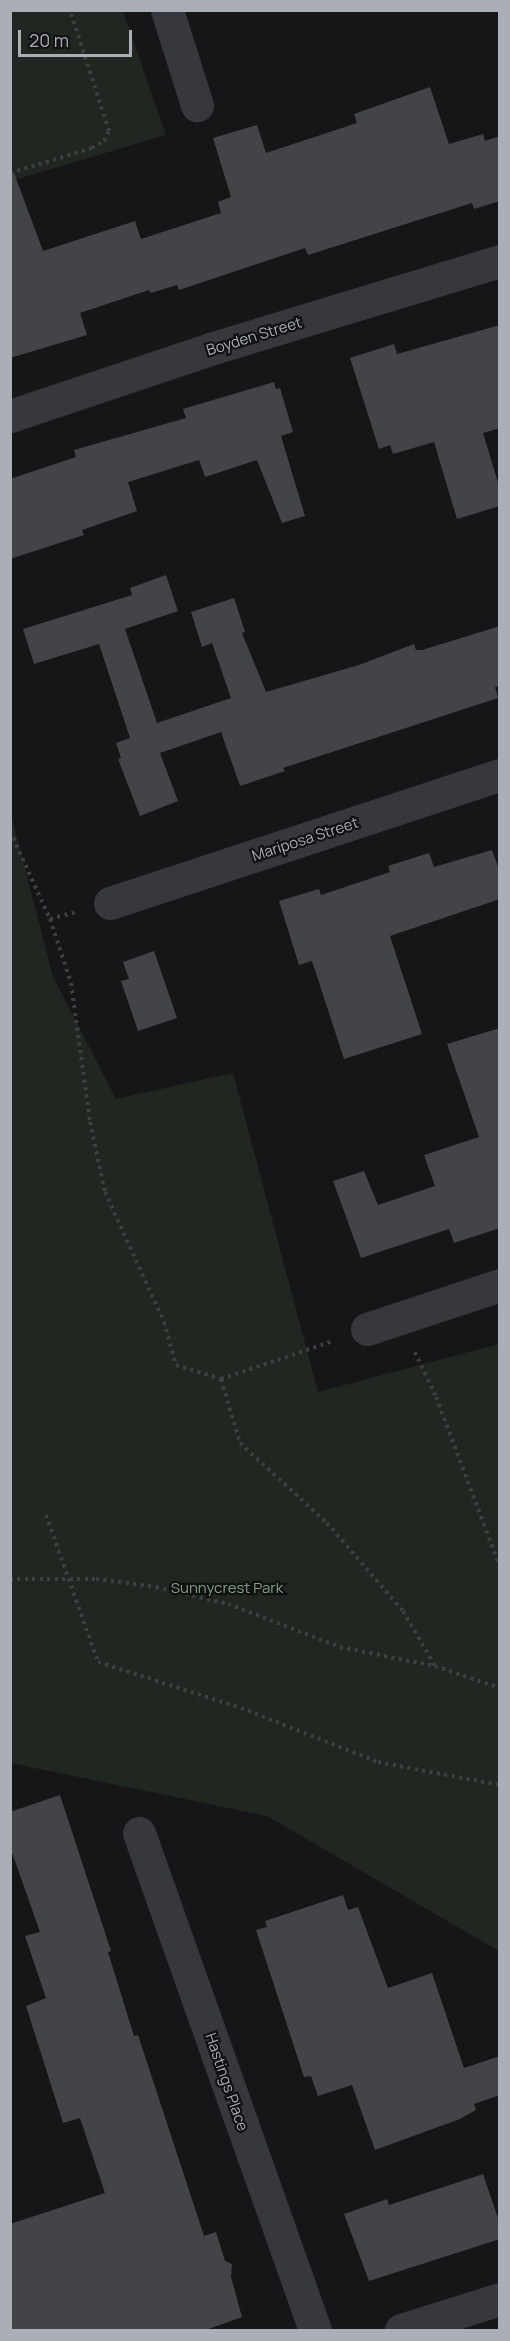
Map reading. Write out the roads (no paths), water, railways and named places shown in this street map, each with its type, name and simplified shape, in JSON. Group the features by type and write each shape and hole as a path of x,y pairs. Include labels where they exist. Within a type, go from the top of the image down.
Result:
{"street":[{"path":"167,10 197,105"},
{"name":"Boyden Street","path":"10,416 210,349 500,261"},
{"name":"Mariposa Street","path":"110,903 500,775"},
{"path":"367,1329 500,1285"},
{"name":"Hastings Place","path":"140,1833 315,2331"},
{"path":"401,2331 500,2298"}],"park label":[{"name":"Sunnycrest Park","path":"227,1588"}]}
